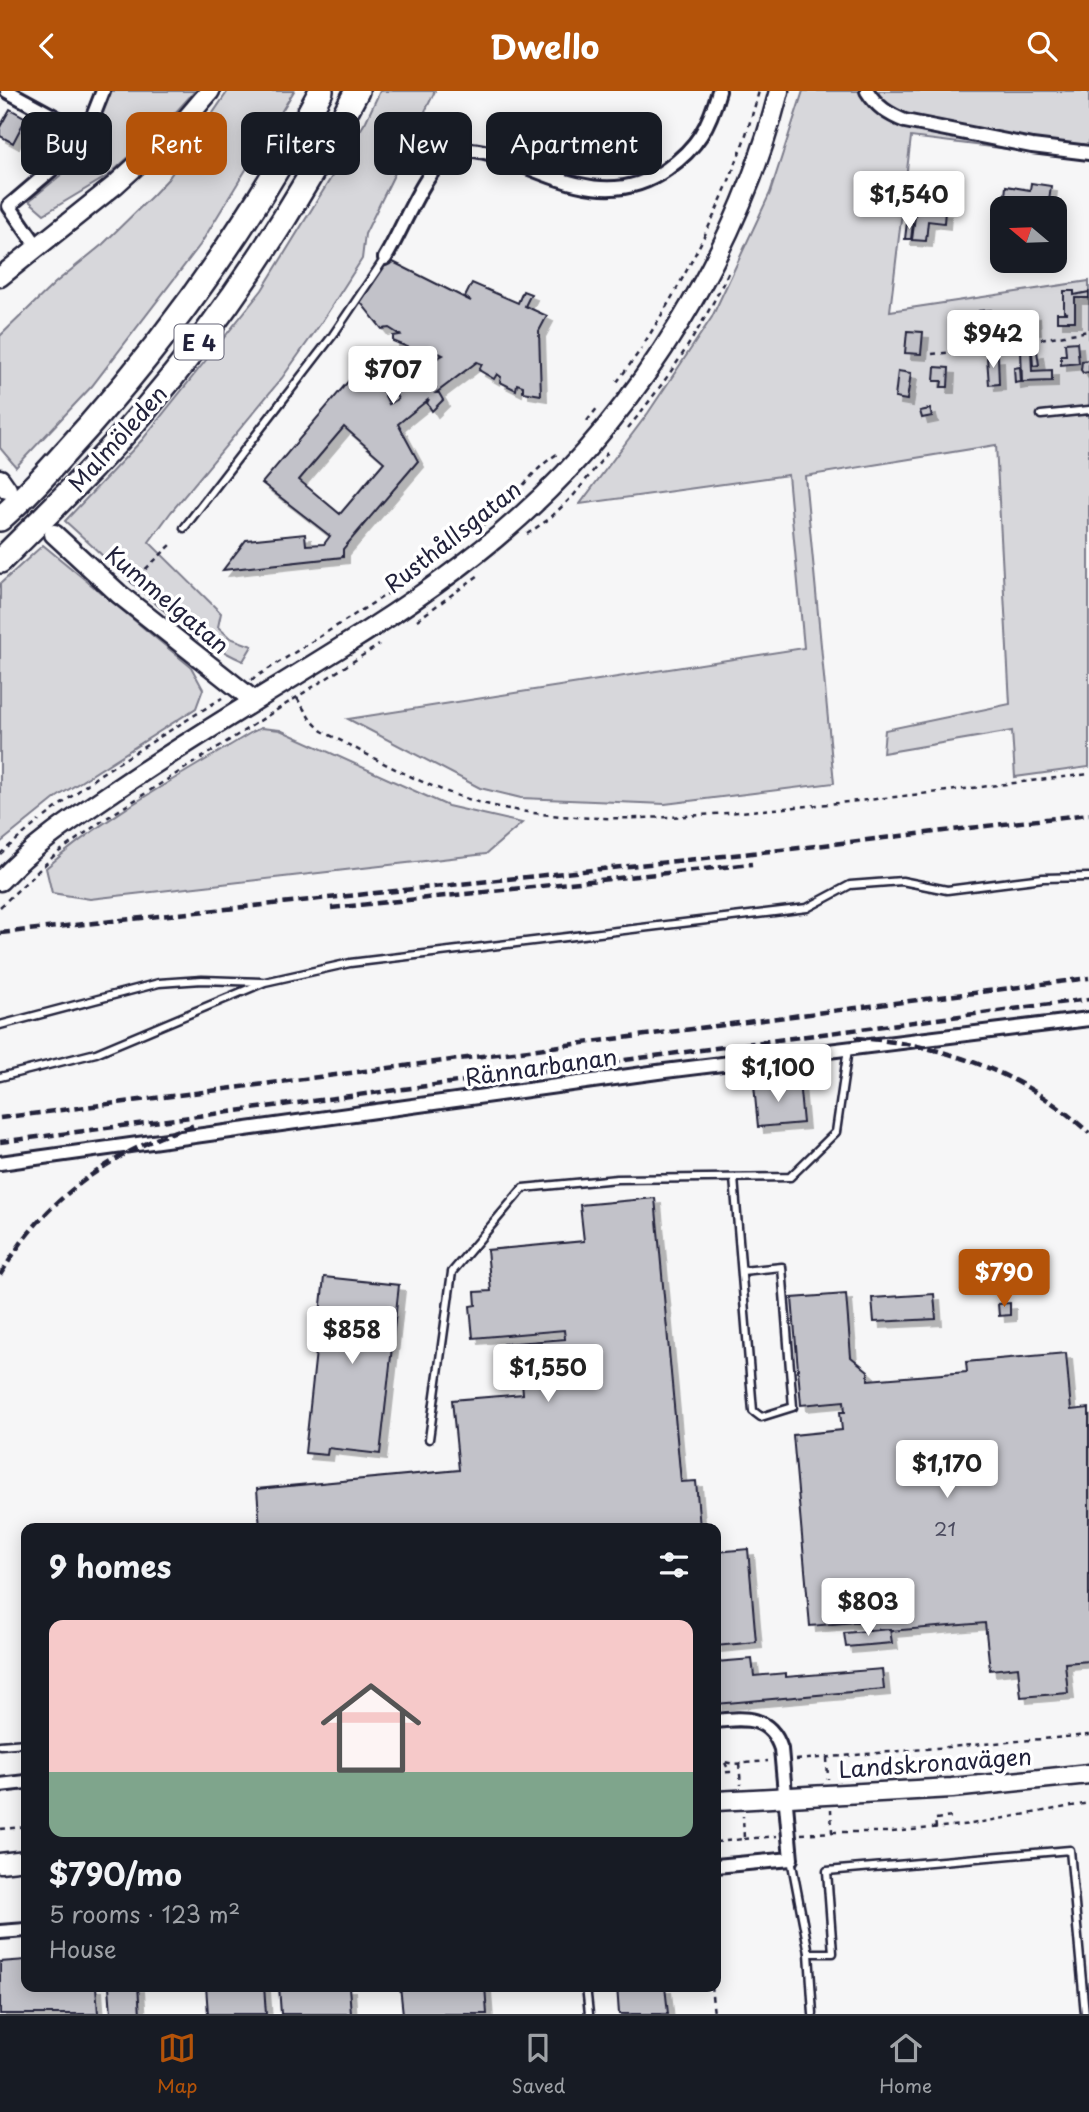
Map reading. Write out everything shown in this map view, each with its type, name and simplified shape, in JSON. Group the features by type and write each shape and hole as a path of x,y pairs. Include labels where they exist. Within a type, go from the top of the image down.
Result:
{"highway":[{"name":"Malmöleden","path":"0,519 118,393 201,287 291,147 321,91"},
{"name":"Malmöleden","path":"0,561 90,471 137,419 223,310 293,204 357,91"}],"main road":[{"path":"0,277 116,185 181,125 210,91"},
{"name":"Rusthållsgatan","path":"0,881 56,831 253,700 423,594 482,549 554,485 626,402 660,354 709,270 747,185 779,91"},
{"name":"Kummelgatan","path":"54,534 119,594 253,700"},
{"name":"Landskronavägen","path":"721,1801 953,1788 1089,1774"},
{"path":"0,1863 21,1861"}],"street":[{"path":"7,91 46,112"},
{"path":"95,112 103,91"},
{"path":"385,258 435,166 450,154 462,149 485,152 562,181 590,187 638,184 650,180 671,166 701,137 712,118 719,91"},
{"path":"867,91 877,106 905,121 1032,146 1089,153"},
{"path":"37,246 4,209 45,175"},
{"name":"Rännarbanan","path":"0,1163 665,1070 1089,1019"},
{"path":"721,1721 740,1719 763,1724 778,1739 791,1859 721,1865"},
{"path":"0,1785 21,1783"},
{"path":"0,1932 21,1930"}],"lane":[{"path":"184,528 333,335 385,258"},
{"path":"1041,415 1089,409"},
{"path":"0,1077 96,1053 265,982 350,963 807,908 850,885 902,881 947,890 1043,878 1089,877"},
{"path":"0,1025 159,983 202,980 265,982"},
{"path":"429,1439 452,1272 523,1188 617,1179 790,1177 836,1132 848,1049"},
{"path":"734,1178 753,1411 761,1417 793,1407 782,1267 742,1271"},
{"path":"0,1745 21,1743"},
{"path":"809,1954 833,1953 827,1871 1070,1850 1085,2014"},
{"path":"791,1859 809,1954 813,2014"},
{"path":"587,1992 589,2014"}],"path":[{"path":"616,384 644,345 692,263 730,180 759,91"},
{"path":"628,428 707,315 733,263"},
{"path":"932,354 967,351 1089,331"},
{"path":"586,422 601,403"},
{"path":"0,854 99,775 411,579 469,537 565,447"},
{"path":"528,534 549,519 573,495 612,447"},
{"path":"119,594 174,542"},
{"path":"412,623 479,575"},
{"path":"0,907 56,854 102,821 389,638"},
{"path":"286,680 310,719 322,731 442,790 486,804 542,814 603,818 684,817 901,797 1089,774"},
{"path":"721,1762 827,1758 1089,1735"},
{"path":"827,1758 832,1832"},
{"path":"721,1773 730,1772 726,1763"},
{"path":"744,1839 936,1828 1089,1803"},
{"path":"936,1828 935,1819 953,1817"},
{"path":"0,1829 21,1827"},
{"path":"712,1992 714,2014"}],"shaded area":[{"path":"109,91 195,91 176,112 126,112 126,160 112,172 112,112 102,112"},
{"path":"228,91 294,91 281,112 241,112 243,175 200,245 92,386 16,467 0,448 0,336 55,283 103,244 171,175 227,175 227,112 214,112"},
{"path":"380,91 435,91 425,112 374,112 374,175 394,175 365,234 362,259 282,378 149,542 221,613 218,627 230,638 252,646 243,661 194,633 171,616 65,521 142,440 262,290 333,175 360,175 360,131"},
{"path":"803,91 1089,91 1089,159 911,137 890,311 1089,281 1089,767 1015,777 1012,731 883,753 885,730 1010,704 996,445 805,476 834,783 665,804 521,798 480,788 348,719 804,648 788,475 580,504 648,413 712,317 770,193"},
{"path":"61,175 109,175 44,214 29,201"},
{"path":"43,545 191,667 203,689 196,708 57,797 0,843 0,584"},
{"path":"261,728 280,730 448,806 522,823 486,854 90,899 52,893 46,868 69,849 146,796"}],"building":[{"path":"10,109 21,115 21,128 13,143 0,136 0,127"},
{"path":"1031,183 1051,186 1050,196 1005,196 1006,186 1030,190"},
{"path":"916,208 945,211 944,223 928,221 926,241 912,240"},
{"path":"907,222 913,223 911,239 905,239"},
{"path":"385,258 471,301 465,297 472,283 518,303 523,291 531,294 525,306 547,316 539,331 541,395 523,392 523,386 517,384 516,390 500,382 501,377 497,374 494,379 479,370 482,364 477,362 436,393 439,393 443,400 432,411 427,403 429,399 398,424 418,461 343,549 343,557 223,570 246,540 305,534 306,545 324,544 330,536 262,483 367,359 389,404 398,399 390,383 443,355 439,353 431,357 393,341 393,336 400,335 389,328 382,329 354,294","holes":["344,427 384,462 340,514 299,480"]},
{"path":"1064,291 1074,291 1074,295 1089,292 1089,298 1075,298 1075,321 1057,321 1057,313 1068,313 1064,312"},
{"path":"991,310 993,339 977,340 979,311"},
{"path":"1034,313 1035,329 1029,330 1027,314"},
{"path":"907,331 923,332 921,354 905,353"},
{"path":"1077,342 1079,363 1061,365 1061,355 1066,355 1065,343"},
{"path":"1021,348 1031,348 1032,371 1052,370 1052,381 1022,382"},
{"path":"1037,351 1039,365 1033,366 1032,352"},
{"path":"998,356 999,384 989,385 987,357"},
{"path":"1089,360 1089,372 1083,373 1082,361"},
{"path":"935,367 949,368 948,387 941,387 942,381 934,381"},
{"path":"1020,367 1021,382 1015,383 1014,368"},
{"path":"898,371 911,373 907,400 895,398"},
{"path":"930,409 932,416 922,418 920,411"},
{"path":"799,1081 803,1123 758,1127 754,1085"},
{"path":"655,1198 681,1482 696,1481 700,1523 260,1523 257,1489 459,1470 452,1400 523,1394 522,1382 568,1378 567,1362 505,1368 503,1344 565,1339 564,1330 473,1338 470,1306 476,1305 475,1292 491,1291 487,1250 584,1241 580,1205"},
{"path":"324,1277 399,1285 380,1454 328,1448 327,1455 305,1453"},
{"path":"846,1294 851,1357 868,1371 868,1380 967,1372 966,1362 1066,1353 1071,1410 1089,1408 1089,1661 1065,1663 1068,1693 1021,1697 1018,1667 990,1670 985,1623 890,1631 869,1630 868,1621 810,1626 793,1435 842,1430 840,1412 845,1412 844,1401 801,1405 792,1298"},
{"path":"934,1294 936,1319 874,1322 872,1298"},
{"path":"1010,1303 1010,1315 999,1316 998,1304"},
{"path":"748,1549 756,1642 721,1646 721,1552"},
{"path":"890,1629 892,1643 846,1647 844,1633"},
{"path":"752,1659 754,1676 786,1673 786,1677 882,1669 884,1689 721,1704 721,1662"},
{"path":"21,1960 21,1992 96,1992 98,2014 0,2014 0,1962"},
{"path":"109,1992 138,1992 140,2014 111,2014"},
{"path":"206,1992 264,1992 266,2014 208,2014"},
{"path":"279,1992 349,1992 351,2014 281,2014"},
{"path":"401,1992 485,1992 487,2014 403,2014"},
{"path":"617,1992 666,1992 668,2014 619,2014"}],"railway":[{"path":"0,933 799,848 1089,814"},
{"path":"331,908 752,864"},
{"path":"0,1118 1089,978"},
{"path":"0,1142 1089,999"},
{"path":"855,1038 919,1047 981,1065 1038,1094 1089,1133"},
{"path":"0,1275 40,1219 79,1184 123,1155 195,1125"}]}
